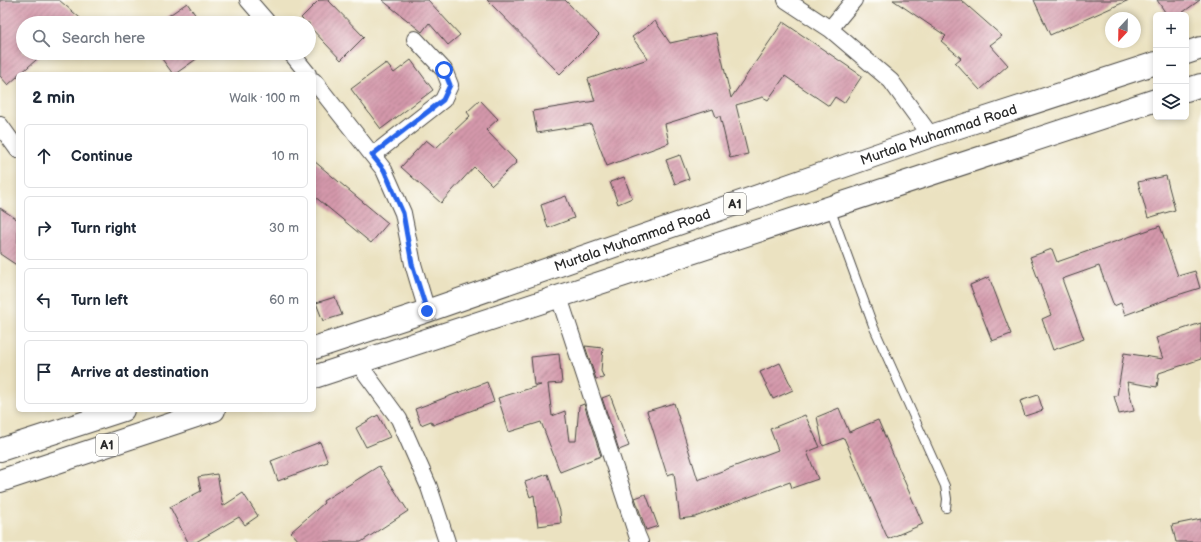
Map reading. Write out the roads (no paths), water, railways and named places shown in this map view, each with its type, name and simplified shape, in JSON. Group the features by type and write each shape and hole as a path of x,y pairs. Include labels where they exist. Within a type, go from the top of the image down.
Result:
{"highway":[{"path":"1189,52 1201,48"},
{"name":"Murtala Muhammad Road","path":"316,347 427,311 931,136 1153,64"},
{"path":"1189,89 1201,85"},
{"name":"A1","path":"316,376 1153,101"},
{"name":"A1","path":"0,450 117,412"},
{"name":"A1","path":"0,480 208,412"}],"street":[{"path":"248,0 262,16"},
{"path":"786,0 830,29 891,80 931,136"},
{"path":"830,29 854,0"},
{"path":"372,155 443,100 450,85 444,70 415,39"},
{"path":"297,60 306,72"},
{"path":"316,85 384,170 403,213 412,264 427,311"},
{"path":"0,125 16,147"},
{"path":"558,297 640,542"},
{"path":"358,363 399,419 429,487 447,542"}],"lane":[{"path":"830,208 874,328 945,486 947,499 946,508"}]}
